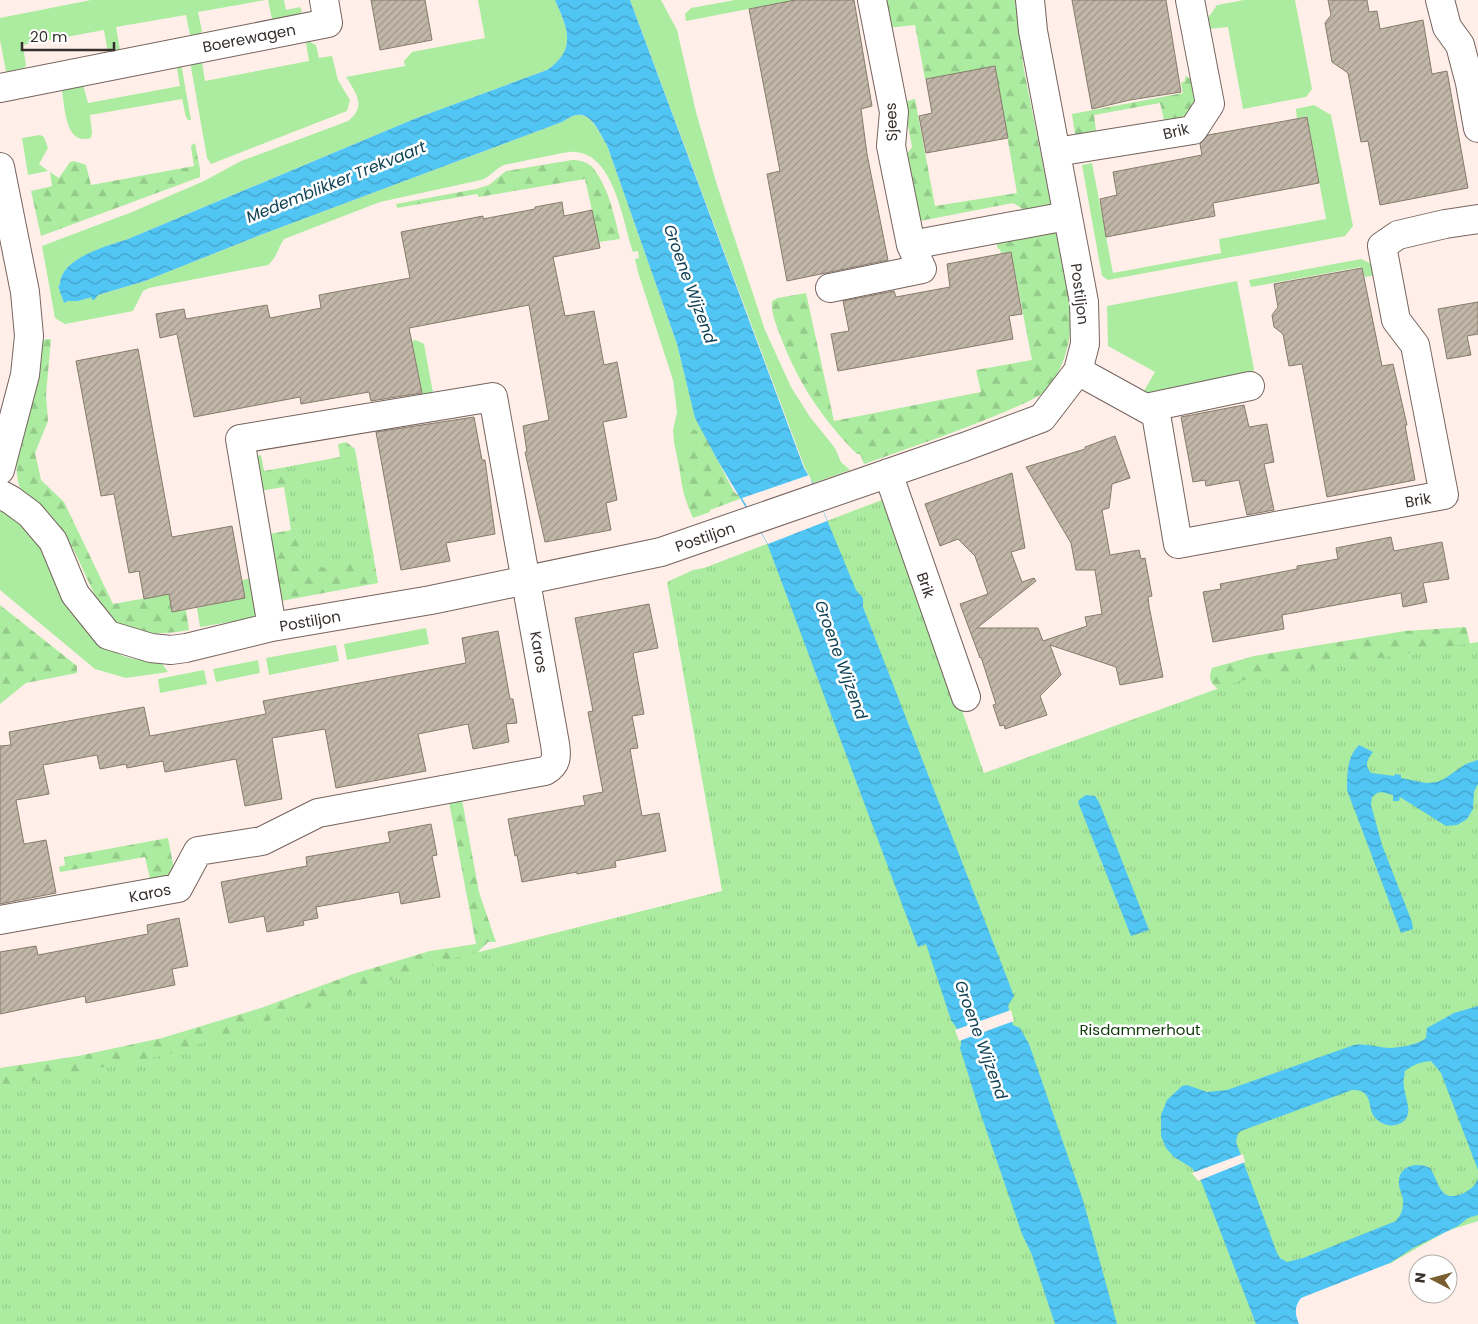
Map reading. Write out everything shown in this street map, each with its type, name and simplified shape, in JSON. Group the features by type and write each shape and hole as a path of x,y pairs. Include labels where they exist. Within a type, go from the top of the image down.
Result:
{"street":[{"name":"Boerewagen","path":"0,88 328,22 324,0"},
{"name":"Sjees","path":"830,288 922,269 911,245 892,146 894,112 872,0"},
{"name":"Postiljon","path":"0,494 30,514 54,541 75,594 108,635 151,648 171,650 272,628 527,581 660,552 888,474 1042,418 1078,371 1085,344 1084,302 1032,31 1030,0"},
{"name":"Brik","path":"1056,152 1193,130 1210,104 1190,0"},
{"path":"1440,0 1447,27 1460,45 1470,83 1478,128"},
{"path":"0,167 26,292 29,336 25,375 0,470"},
{"path":"911,245 1067,216"},
{"name":"Brik","path":"1078,371 1156,414 1178,544 1444,495 1415,345 1396,320 1382,246 1398,235 1445,224 1478,219"},
{"path":"1146,408 1250,386"},
{"name":"Karos","path":"0,920 178,888 198,852 262,841 318,813 545,771 551,768 555,763 557,755 493,397 240,439 272,628"},
{"name":"Brik","path":"888,474 966,697"}],"green space":[{"path":"91,0 266,0 198,12 202,31 199,35 195,36 190,35 186,15 116,27 120,50 108,53 104,30 23,45 26,66 6,72 0,40 0,18"},
{"path":"268,0 284,0 286,10 300,7 302,11 298,17 276,21 272,19"},
{"path":"478,0 555,0 566,29 567,38 563,54 547,70 414,119 86,255 68,268 62,276 58,286 64,302 78,301 145,281 263,234 562,122 573,116 582,115 595,125 607,145 677,344 695,417 702,430 693,430 683,447 680,465 681,478 673,430 677,412 673,380 638,272 635,259 639,258 638,251 633,252 621,208 608,177 599,164 588,156 575,152 504,165 481,180 380,202 284,239 268,265 149,288 143,291 133,311 65,324 55,318 42,246 132,212 204,181 241,161 348,121 357,110 358,99 346,77 405,66 404,61 412,52 485,38"},
{"path":"630,0 661,0 677,30 696,112 717,185 765,330 791,387 810,417 835,448 841,462 850,470 813,483 805,468"},
{"path":"735,0 796,0 686,21 685,14 691,8"},
{"path":"886,0 1015,0 1024,70 1051,205 1026,211 1013,203 920,221 906,155 912,147 904,104 907,101 915,99 935,206 1017,193 995,66 980,69 982,78 955,74 925,79 915,25 887,28"},
{"path":"1244,0 1295,0 1312,89 1306,97 1243,109 1228,27 1208,29 1206,21 1217,5"},
{"path":"308,41 316,45 319,58 332,56 338,80 350,100 347,111 211,164 207,158 190,61 202,62 205,81 309,61 306,43"},
{"path":"181,63 191,120 188,120 186,117 182,99 90,115 91,138 82,139 71,131 64,107 62,91 64,87 83,84 88,103 180,86 177,68"},
{"path":"1185,76 1191,79 1196,89 1194,100 1186,116 1164,120 1160,103 1094,115 1097,138 1076,141 1072,114 1183,93 1181,83 1185,81"},
{"path":"1314,105 1331,115 1353,226 1345,236 1108,280 1102,276 1082,165 1092,163 1113,273 1221,253 1219,239 1326,219 1307,116 1297,119 1296,109"},
{"path":"40,135 44,137 48,148 39,164 48,171 28,175 22,138"},
{"path":"195,143 200,177 41,236 31,191 52,186 50,172 59,178 70,162 74,161 86,165 91,185 194,166 191,147"},
{"path":"572,160 590,165 604,185 620,239 599,242 585,179 479,197 477,194 397,208 396,204 489,185 506,171"},
{"path":"1055,228 1072,315 1066,354 1058,372 1047,389 1034,399 1007,411 936,439 864,464 860,454 857,454 844,441 822,413 803,384 794,368 777,327 772,301 778,298 806,293 834,421 981,392 976,370 1032,360 1011,252 1001,253 996,242"},
{"path":"1361,259 1374,265 1376,275 1365,277 1361,267 1251,287 1249,280"},
{"path":"1237,281 1254,369 1252,374 1148,394 1144,391 1155,372 1108,346 1107,306"},
{"path":"51,339 46,395 48,421 35,453 41,480 64,502 113,604 169,594 172,612 186,610 189,630 156,633 132,630 114,620 101,606 71,545 56,522 41,505 25,494 20,488 16,466 20,438 42,340"},
{"path":"416,340 424,344 433,393 422,395 412,341"},
{"path":"693,430 702,430 734,492 742,498 693,518 682,485 680,462 686,440"},
{"path":"346,442 355,449 378,583 281,601 269,534 291,530 284,487 260,491 253,457 261,455 264,471 340,457 338,444"},
{"path":"354,455 374,558 304,571 284,468"},
{"name":"Risdammerhout","path":"887,498 984,773 1239,681 1478,642 1478,1221 1447,1231 1391,1263 1274,1292 1285,1324 0,1324 0,1087 166,1055 455,958 722,891 667,582 693,570 704,568"},
{"path":"0,508 22,524 39,544 105,646 123,656 134,659 160,661 168,672 126,678 95,669 0,590"},
{"path":"252,578 259,617 200,627 197,608 244,598 242,580"},
{"path":"0,605 77,666 77,673 26,683 0,704"},
{"path":"1466,627 1474,661 1223,691 1213,685 1210,679 1212,668 1254,656 1405,631"},
{"path":"426,628 429,644 347,660 344,644"},
{"path":"336,645 339,661 269,675 266,658"},
{"path":"258,660 260,673 216,682 213,669"},
{"path":"204,670 207,684 160,693 158,679"},
{"path":"462,800 479,892 496,942 488,942 478,952 477,964 378,997 0,1104 0,1068 78,1056 162,1038 261,1008 353,974 430,951 476,944 449,802"},
{"path":"168,838 174,869 166,880 151,883 145,857 60,872 59,867 65,865 64,857"}],"water":[{"path":"555,0 630,0 804,468 813,483 856,590 863,598 863,607 1014,996 1008,1006 1013,1025 1020,1028 1029,1044 1083,1200 1117,1324 1055,1324 979,1109 960,1048 961,1041 958,1030 951,1020 926,944 918,947 767,543 718,461 695,418 677,344 607,145 587,117 582,115 573,116 562,122 263,234 145,281 98,295 94,300 91,299 92,297 64,303 58,286 62,276 76,260 86,255 414,119 547,70 563,54 567,38 566,29"},
{"path":"1359,745 1373,752 1367,762 1371,773 1401,775 1401,778 1426,783 1444,779 1466,764 1478,760 1478,784 1474,792 1473,809 1467,819 1457,825 1446,826 1400,797 1399,801 1393,801 1393,795 1382,792 1372,797 1371,805 1382,845 1412,922 1413,929 1401,933 1347,790 1350,760"},
{"path":"1086,795 1095,796 1099,802 1149,930 1131,936 1078,802"},
{"path":"1478,1006 1478,1170 1441,1073 1431,1061 1416,1064 1404,1072 1408,1115 1399,1124 1387,1125 1380,1122 1374,1117 1366,1095 1361,1091 1352,1090 1238,1133 1236,1142 1277,1253 1280,1258 1287,1262 1303,1258 1396,1221 1403,1206 1399,1178 1401,1173 1409,1167 1419,1165 1430,1168 1441,1190 1450,1196 1456,1196 1471,1189 1478,1179 1478,1215 1468,1218 1458,1226 1413,1248 1390,1263 1301,1298 1297,1304 1296,1311 1299,1324 1256,1324 1201,1181 1192,1168 1174,1157 1166,1148 1161,1136 1161,1115 1167,1100 1182,1086 1187,1085 1207,1092 1227,1090 1354,1045 1391,1048 1414,1044 1426,1038 1427,1028 1454,1013"}],"pier":[{"path":"809,475 827,521 768,544 742,498"},
{"path":"1011,1010 1014,1021 959,1041 955,1030"},
{"path":"1243,1154 1245,1162 1198,1181 1192,1173"}],"building":[{"path":"371,0 425,0 432,40 380,50"},
{"path":"795,0 854,0 872,106 861,109 867,154 888,260 787,281 767,174 780,171 749,9"},
{"path":"1072,0 1166,0 1181,92 1130,100 1092,109"},
{"path":"1328,0 1367,0 1369,12 1377,11 1380,29 1423,20 1432,74 1447,71 1468,188 1380,205 1368,141 1361,142 1348,73 1332,62 1325,23 1331,15"},
{"path":"995,66 1008,138 926,153 919,116 932,113 926,79"},
{"path":"1307,117 1319,183 1213,203 1215,216 1106,237 1100,199 1117,195 1113,172 1202,155 1200,144 1208,135"},
{"path":"562,202 564,216 592,210 600,248 553,257 565,316 594,311 604,365 617,362 627,417 603,422 617,500 606,503 611,530 545,542 525,452 527,452 523,426 549,420 529,305 409,328 422,393 371,401 369,392 301,404 300,397 194,417 177,334 160,338 156,314 184,309 186,319 267,305 270,318 321,308 319,295 410,278 401,232 483,216 483,219"},
{"path":"1011,252 1022,314 1009,316 1013,339 838,371 831,334 849,331 843,301 894,291 896,297 950,287 947,264"},
{"path":"1362,268 1382,366 1393,364 1407,425 1405,425 1415,480 1327,497 1302,364 1289,366 1283,334 1274,327 1272,315 1278,307 1274,284"},
{"path":"1478,302 1478,334 1467,336 1471,355 1447,359 1438,309"},
{"path":"138,349 172,537 232,526 245,598 172,612 169,594 144,599 139,571 129,573 114,494 101,496 76,361"},
{"path":"1244,405 1249,427 1267,424 1274,462 1264,464 1274,510 1247,515 1239,480 1206,486 1205,480 1193,482 1181,417"},
{"path":"474,417 482,460 485,460 495,534 446,543 450,561 401,570 376,432"},
{"path":"1115,436 1130,478 1112,484 1109,508 1102,510 1110,555 1139,550 1141,559 1145,558 1152,596 1148,597 1149,606 1163,677 1120,685 1116,667 1050,645 1061,675 1040,696 1047,715 1005,729 1004,725 1000,726 993,705 996,704 981,657 960,604 988,594 975,556 958,539 940,546 925,504 1012,473 1025,548 1011,552 1022,582 1034,578 1036,581 977,628 1038,628 1043,641 1087,626 1085,617 1102,614 1095,570 1076,570 1071,543 1026,467 1085,449 1085,447"},
{"path":"1391,537 1394,551 1442,542 1449,579 1423,583 1427,602 1403,607 1401,593 1282,615 1284,629 1213,642 1203,592 1221,589 1220,584 1297,569 1297,566 1338,559 1336,548"},
{"path":"649,604 658,648 633,653 644,714 632,716 638,748 630,749 642,816 659,813 666,851 615,861 616,867 522,882 508,819 585,805 583,796 603,792 588,712 593,711 575,618"},
{"path":"498,631 510,699 513,699 517,723 506,724 509,742 473,749 468,724 418,734 426,771 336,788 325,729 272,738 282,799 245,806 236,759 165,772 163,761 127,768 126,764 100,769 97,755 43,765 49,794 16,800 24,844 46,840 56,893 0,904 0,746 11,745 9,732 144,707 150,736 266,714 263,701 466,663 462,638"},
{"path":"431,824 437,855 432,856 440,897 401,904 399,892 316,907 318,918 303,921 304,925 267,932 264,916 229,923 221,882 307,866 306,857 390,842 388,832"},
{"path":"179,918 188,966 172,969 175,985 86,1003 85,996 0,1014 0,952 36,946 38,955 148,934 147,925"}],"water label":[{"name":"Medemblikker Trekvaart","path":"336,182"},
{"name":"Groene Wijzend","path":"690,284"},
{"name":"Groene Wijzend","path":"841,660"},
{"name":"Groene Wijzend","path":"981,1040"}]}
